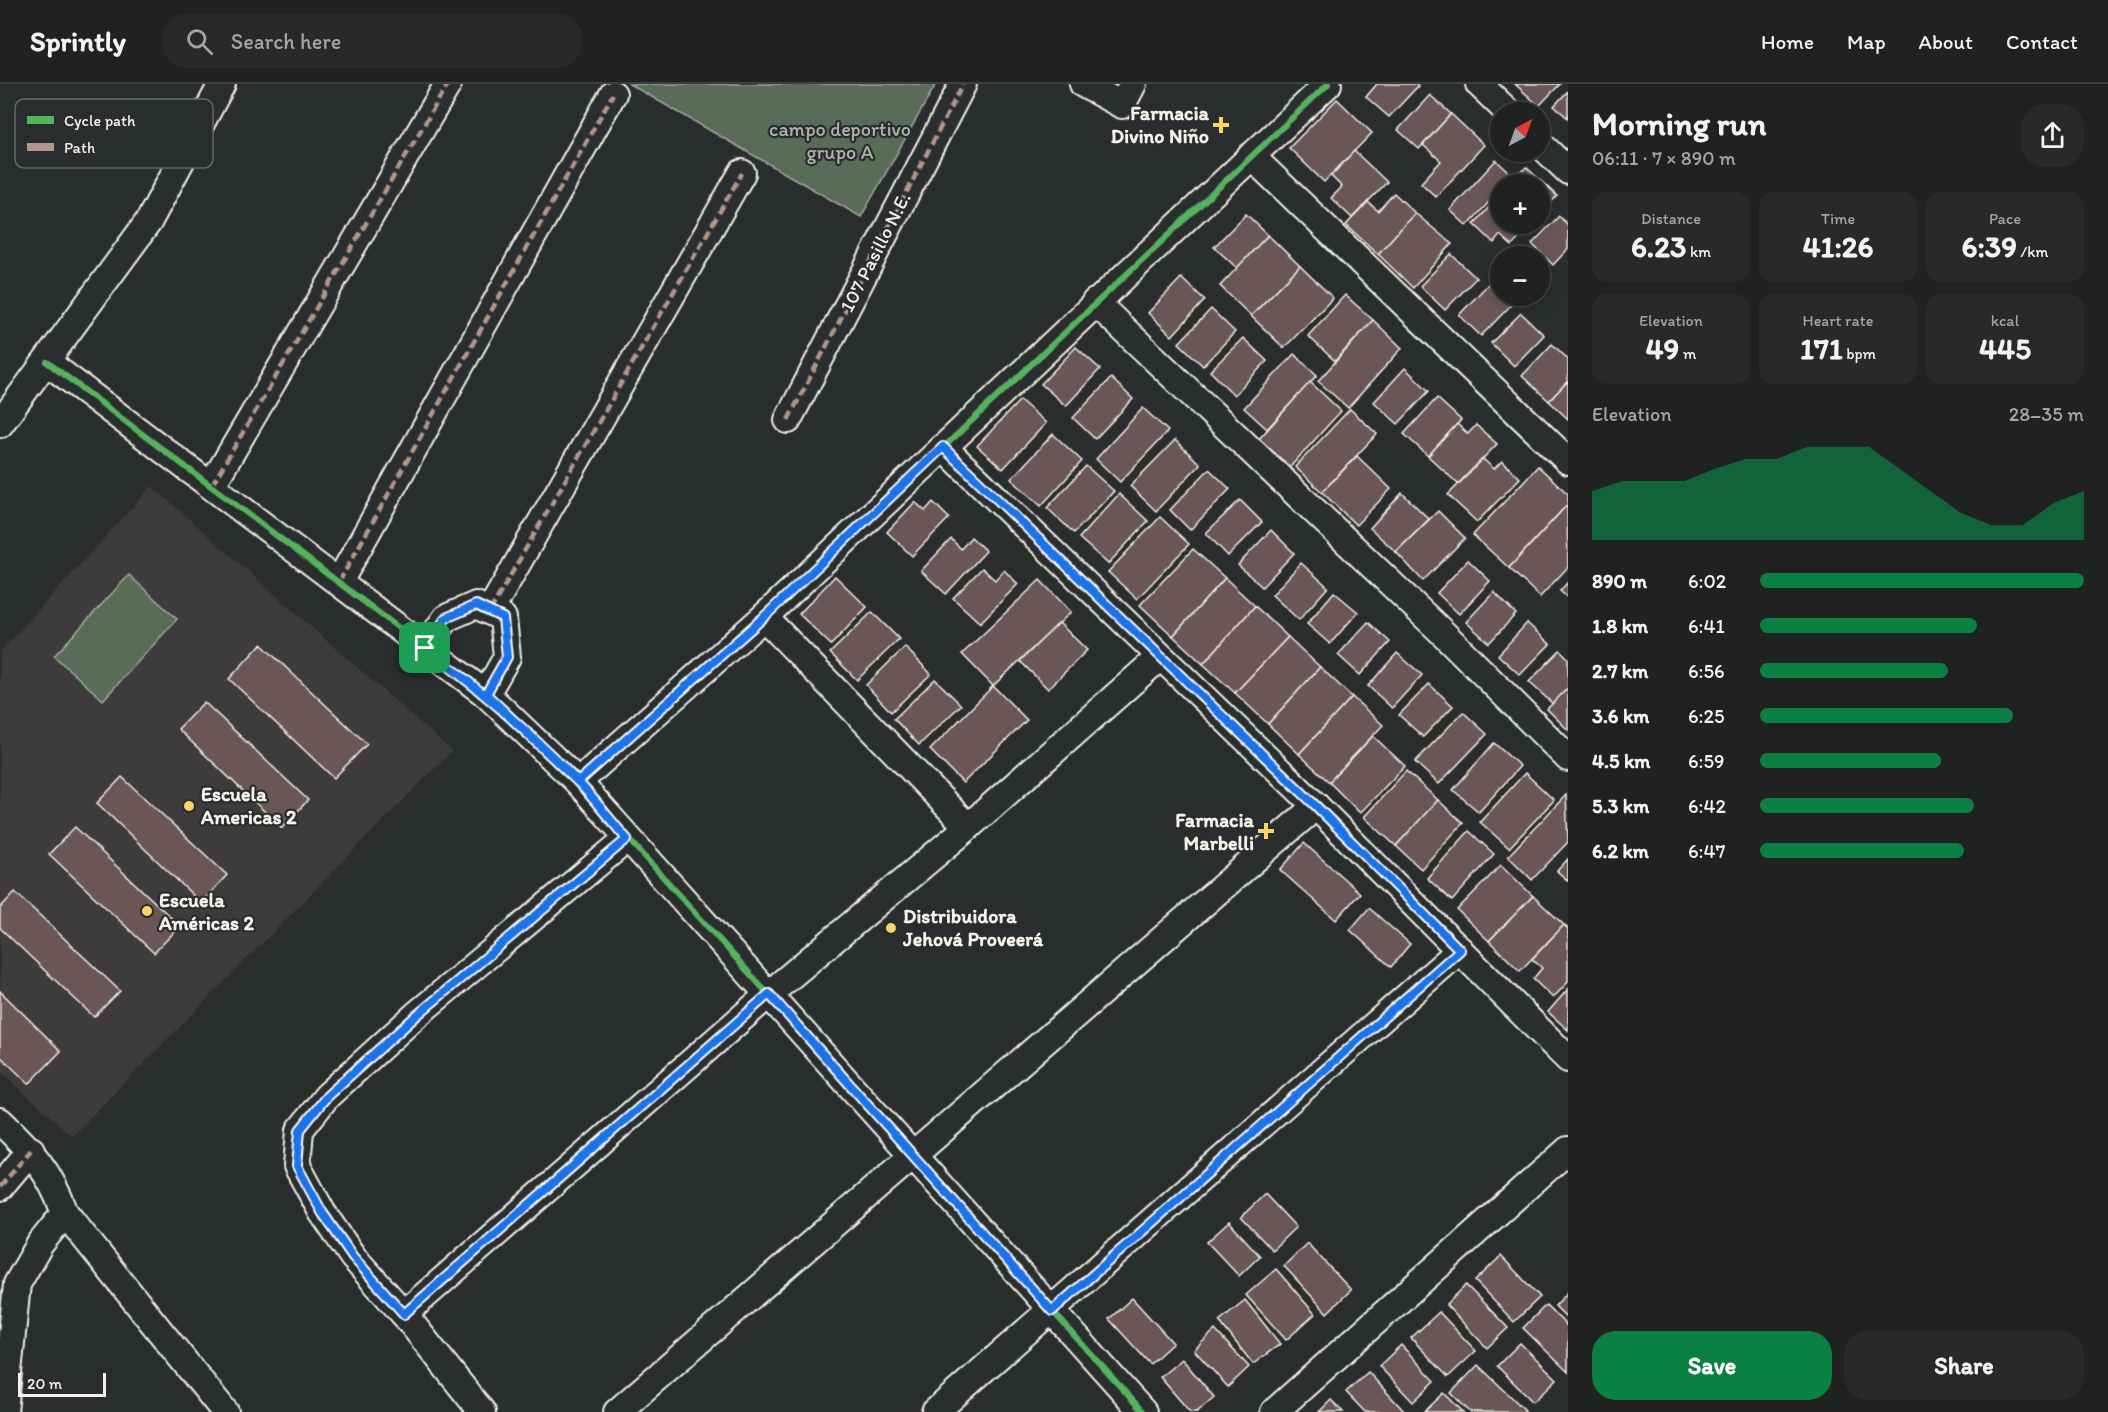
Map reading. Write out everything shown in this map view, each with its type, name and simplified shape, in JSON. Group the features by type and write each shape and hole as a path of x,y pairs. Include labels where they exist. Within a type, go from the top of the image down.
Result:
{"street":[{"path":"213,101 222,84"},
{"path":"212,485 448,84"},
{"name":"107 Pasillo N.E.","path":"788,420 963,84"},
{"path":"1083,84 1122,105 1133,84"},
{"path":"578,782 764,617 1328,84"},
{"path":"1479,84 1498,102"},
{"path":"339,582 613,94"},
{"path":"1550,154 1568,171"},
{"path":"1251,156 1568,461"},
{"path":"0,424 149,220 177,168"},
{"path":"490,611 742,172"},
{"path":"1095,302 1445,635 1568,758"},
{"path":"47,362 486,694 578,782 1143,1412"},
{"path":"943,447 1316,806 1568,1059"},
{"path":"425,648 446,618 476,605 503,618 507,657 486,694"},
{"path":"764,617 968,827"},
{"path":"404,1314 769,994 968,827 1160,657"},
{"path":"617,1412 1316,806"},
{"path":"482,1412 404,1314 353,1257 322,1212 297,1166 300,1130 327,1096 416,1016 627,839"},
{"path":"935,1412 1460,950"},
{"path":"0,1120 31,1150 54,1183 65,1213 225,1412"},
{"path":"1274,1412 1568,1149"},
{"path":"0,1187 31,1150"},
{"path":"4,1412 17,1284 40,1244 65,1213"}],"shaded area":[{"name":"Escuela Américas 2","path":"152,486 452,751 72,1136 0,1071 0,652"}],"green space":[{"name":"campo deportivo grupo A","path":"629,84 936,84 861,217"},
{"path":"129,575 177,619 103,700 54,656"}],"building":[{"path":"1377,84 1417,84 1418,86 1389,117 1366,97"},
{"path":"1515,84 1560,84 1543,102 1535,102"},
{"path":"1568,91 1568,118 1554,106"},
{"path":"1430,95 1451,114 1419,149 1398,130"},
{"path":"1337,99 1372,133 1324,182 1289,148"},
{"path":"1451,114 1484,145 1436,197 1421,183 1441,161 1423,145"},
{"path":"1354,151 1387,182 1352,218 1331,198 1342,187 1331,176"},
{"path":"1494,162 1498,162 1511,174 1490,174 1490,201 1467,226 1450,210"},
{"path":"1526,167 1533,174 1519,174"},
{"path":"1550,189 1557,196 1550,203"},
{"path":"1394,193 1415,213 1378,254 1346,225 1368,202 1378,211"},
{"path":"1490,206 1490,234 1523,234 1512,246 1500,235 1494,243 1474,224"},
{"path":"1415,213 1452,244 1413,288 1378,254"},
{"path":"1246,214 1268,235 1237,268 1214,247"},
{"path":"1559,216 1568,225 1568,249 1553,265 1550,262 1550,246 1532,244 1542,234 1550,234 1550,225"},
{"path":"1268,235 1300,266 1251,316 1220,286"},
{"path":"1451,254 1476,278 1445,310 1420,286"},
{"path":"1300,266 1333,298 1284,348 1251,316"},
{"path":"1181,278 1205,300 1172,336 1148,313"},
{"path":"1490,282 1490,306 1510,306 1481,336 1459,315"},
{"path":"1345,295 1373,320 1335,361 1308,336"},
{"path":"1211,309 1235,332 1203,366 1179,343"},
{"path":"1521,313 1544,335 1514,366 1491,343"},
{"path":"1373,320 1402,348 1348,408 1318,381"},
{"path":"1243,338 1267,361 1234,395 1210,371"},
{"path":"1552,344 1568,359 1568,381 1549,401 1522,376"},
{"path":"1076,347 1100,369 1066,406 1041,384"},
{"path":"1294,354 1317,375 1267,429 1244,408"},
{"path":"1405,368 1429,391 1398,424 1374,402"},
{"path":"1111,378 1133,399 1095,439 1073,418"},
{"path":"1568,381 1568,419 1549,401"},
{"path":"1310,382 1341,411 1290,467 1259,439"},
{"path":"1437,398 1461,420 1428,456 1404,434"},
{"path":"1020,400 1046,423 1003,469 977,446"},
{"path":"1143,408 1168,431 1120,482 1096,459"},
{"path":"1350,409 1377,434 1322,492 1295,467"},
{"path":"1457,424 1468,434 1476,425 1497,444 1458,484 1428,456"},
{"path":"1053,434 1082,461 1041,506 1011,479"},
{"path":"1175,440 1200,464 1156,511 1130,486"},
{"path":"1357,456 1391,489 1356,525 1322,492"},
{"path":"1483,459 1494,469 1502,461 1520,478 1477,522 1448,495"},
{"path":"1086,466 1114,491 1074,533 1047,508"},
{"path":"1538,466 1568,494 1568,504 1509,568 1473,535"},
{"path":"1209,469 1230,489 1190,530 1170,510"},
{"path":"1402,493 1429,519 1396,552 1370,528"},
{"path":"1119,494 1148,521 1108,564 1079,538"},
{"path":"1240,500 1262,522 1228,556 1206,533"},
{"path":"915,502 925,511 933,502 949,518 912,556 887,532"},
{"path":"1567,505 1568,567 1540,597 1509,568"},
{"path":"1438,511 1465,538 1423,581 1396,552"},
{"path":"1160,517 1189,544 1137,599 1108,572"},
{"path":"1271,530 1294,553 1262,587 1238,565"},
{"path":"971,537 986,551 946,594 921,571 951,539 961,549"},
{"path":"1193,549 1225,578 1173,636 1140,605"},
{"path":"1468,560 1490,581 1459,614 1437,593"},
{"path":"1301,563 1328,587 1299,620 1272,595"},
{"path":"982,568 995,580 1004,570 1018,584 980,623 953,598"},
{"path":"835,576 867,607 831,645 799,614"},
{"path":"1225,578 1255,606 1203,664 1173,636"},
{"path":"1040,580 1071,612 993,686 962,654"},
{"path":"1568,582 1568,598 1560,591"},
{"path":"1334,592 1358,612 1330,644 1307,624"},
{"path":"1494,592 1516,614 1489,643 1466,622"},
{"path":"1255,606 1288,637 1235,693 1203,664"},
{"path":"872,612 899,639 857,680 830,653"},
{"path":"1368,622 1390,642 1360,675 1338,655"},
{"path":"1059,623 1087,650 1048,689 1020,661"},
{"path":"1527,623 1550,644 1520,675 1498,655"},
{"path":"1288,637 1320,667 1268,724 1235,693"},
{"path":"261,644 367,744 334,778 229,679"},
{"path":"905,647 931,674 891,712 866,685"},
{"path":"1560,650 1568,658 1568,688 1553,704 1529,682"},
{"path":"1397,653 1422,675 1392,708 1368,686"},
{"path":"1320,667 1352,697 1299,754 1268,724"},
{"path":"935,679 961,705 919,745 894,719"},
{"path":"1429,684 1453,706 1423,737 1399,715"},
{"path":"993,686 1027,720 963,783 930,750"},
{"path":"1568,688 1568,730 1547,709"},
{"path":"1352,697 1383,725 1329,782 1299,754"},
{"path":"204,702 308,800 282,828 178,729"},
{"path":"1463,712 1487,734 1439,784 1415,762"},
{"path":"1373,736 1405,766 1360,813 1329,782"},
{"path":"1494,743 1520,766 1479,812 1453,790"},
{"path":"1406,771 1438,800 1396,846 1364,817"},
{"path":"1525,773 1554,800 1509,848 1480,822"},
{"path":"122,777 227,875 201,903 97,803"},
{"path":"1566,795 1568,842 1532,880 1508,856"},
{"path":"1438,800 1463,823 1421,869 1396,846"},
{"path":"75,827 180,926 154,953 49,854"},
{"path":"1469,831 1494,854 1452,901 1427,878"},
{"path":"1304,843 1360,893 1336,920 1280,870"},
{"path":"1568,859 1568,881 1557,871"},
{"path":"1501,865 1533,896 1489,941 1457,910"},
{"path":"15,892 120,991 94,1017 0,928 0,908"},
{"path":"1533,896 1564,925 1520,971 1489,941"},
{"path":"1369,908 1410,944 1391,967 1350,930"},
{"path":"1564,925 1568,929 1568,982 1553,998 1533,979 1542,968 1532,959"},
{"path":"1568,989 1568,1030 1548,1012"},
{"path":"0,991 61,1051 29,1084 0,1056"},
{"path":"1265,1194 1296,1227 1272,1250 1241,1217"},
{"path":"1229,1222 1260,1256 1239,1276 1207,1242"},
{"path":"1307,1243 1351,1290 1327,1313 1284,1266"},
{"path":"1501,1256 1540,1297 1514,1322 1475,1281"},
{"path":"1276,1269 1315,1314 1286,1340 1246,1295"},
{"path":"1466,1285 1508,1328 1487,1348 1446,1305"},
{"path":"1568,1292 1568,1319 1555,1306"},
{"path":"1132,1298 1173,1343 1150,1364 1109,1319"},
{"path":"1245,1300 1280,1344 1253,1364 1219,1321"},
{"path":"1546,1305 1568,1327 1568,1372 1523,1328"},
{"path":"1439,1312 1476,1351 1448,1377 1411,1338"},
{"path":"1215,1330 1249,1367 1228,1387 1194,1350"},
{"path":"1520,1343 1557,1379 1533,1402 1497,1366"},
{"path":"1401,1345 1435,1381 1413,1402 1379,1366"},
{"path":"1182,1359 1214,1397 1197,1412 1190,1412 1160,1377"},
{"path":"1478,1365 1525,1410 1523,1412 1470,1412 1451,1393"},
{"path":"1368,1372 1405,1412 1365,1412 1346,1392"},
{"path":"1444,1393 1463,1412 1424,1412"},
{"path":"1331,1400 1343,1412 1319,1412"}],"marked path":[{"path":"212,485 448,84"},
{"path":"788,420 963,84"},
{"path":"339,582 613,94"},
{"path":"490,611 742,173"},
{"path":"425,648 446,618 476,605 503,618 507,657 486,694"},
{"path":"0,1187 31,1150"}],"cycle path":[{"path":"578,782 764,617 1328,84"},
{"path":"47,362 486,694 578,782 1143,1412"}],"place":[{"name":"Farmacia Divino Niño","path":"1221,125"},
{"name":"Escuela Americas 2","path":"189,806"},
{"name":"Farmacia Marbelli","path":"1266,831"},
{"name":"Escuela Américas 2","path":"147,911"},
{"name":"Distribuidora Jehová Proveerá","path":"891,928"}],"route":[{"path":"425,648 446,618 476,605 503,618 507,657 486,694 578,782 764,617 943,447 1316,806 1460,950 1052,1311 769,994 404,1314 353,1257 322,1212 297,1166 300,1130 327,1096 416,1016 520,926 627,839 578,782 509,715 486,694 425,648"}]}
